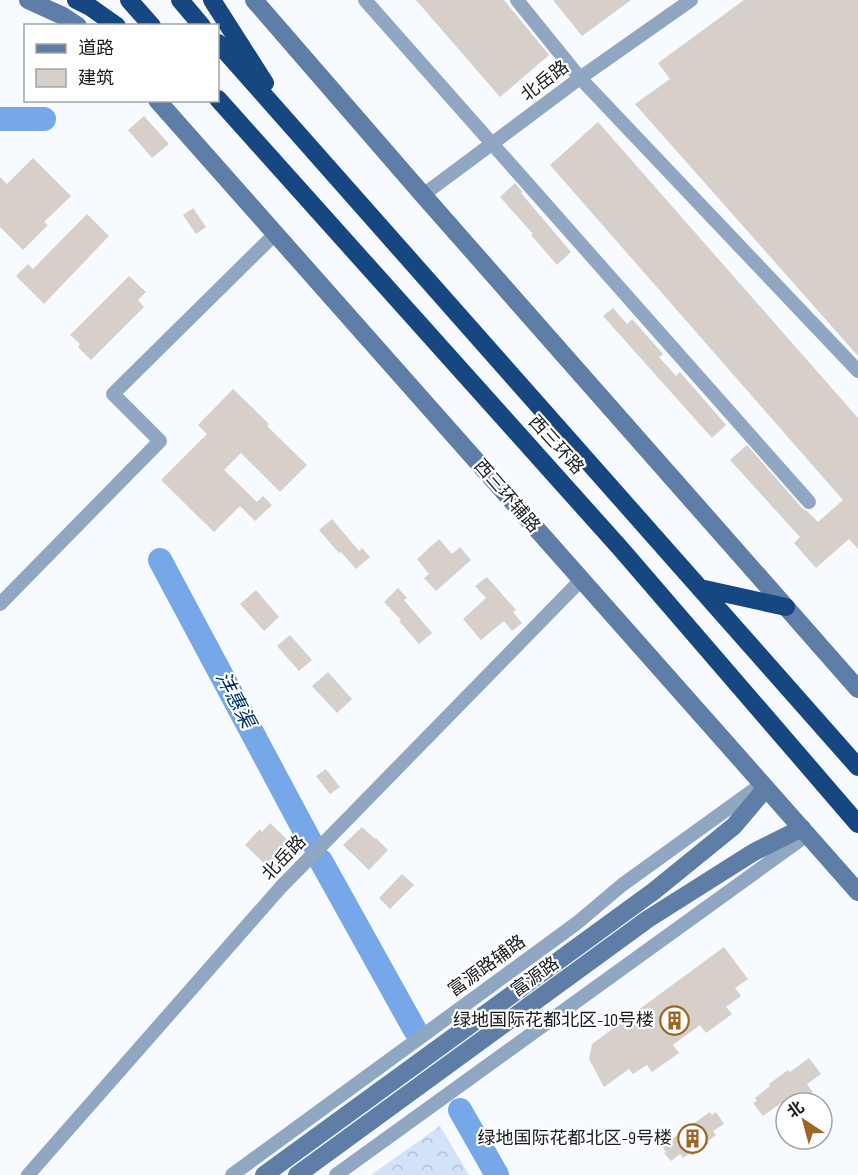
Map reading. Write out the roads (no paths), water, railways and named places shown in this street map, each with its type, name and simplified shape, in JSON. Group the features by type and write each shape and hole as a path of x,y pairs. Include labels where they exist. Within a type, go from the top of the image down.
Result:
{"highway":[{"path":"76,0 114,24"},
{"path":"129,0 150,24"},
{"path":"180,0 200,24"},
{"path":"212,0 298,135"},
{"name":"西三环路","path":"219,44 858,767"},
{"name":"西三环路","path":"219,100 621,549 858,824"},
{"path":"215,102 235,118"},
{"path":"700,588 786,607"}],"main road":[{"path":"28,0 75,24"},
{"path":"254,0 858,689"},
{"name":"西三环辅路","path":"159,102 858,892"},
{"name":"富源路","path":"264,1175 654,891 734,826 764,786"},
{"name":"富源路","path":"297,1175 648,919 754,852 805,831"}],"street":[{"path":"365,0 809,502"},
{"path":"517,0 580,78 858,371"},
{"name":"北岳路","path":"423,195 580,78 691,0"},
{"path":"0,604 160,441 113,394 275,234"},
{"name":"北岳路","path":"28,1175 281,887 581,580"},
{"name":"富源路辅路","path":"232,1175 577,923 622,885 764,786"},
{"path":"336,1175 805,831"}],"waterway":[{"name":"沣惠渠","path":"0,119 44,119"},
{"name":"沣惠渠","path":"160,560 310,841"},
{"name":"沣惠渠","path":"321,861 415,1030"},
{"name":"沣惠渠","path":"460,1110 497,1175"}],"place":[{"name":"绿地国际花都北区-10号楼","path":"675,1020"},
{"name":"绿地国际花都北区-9号楼","path":"693,1138"}]}
